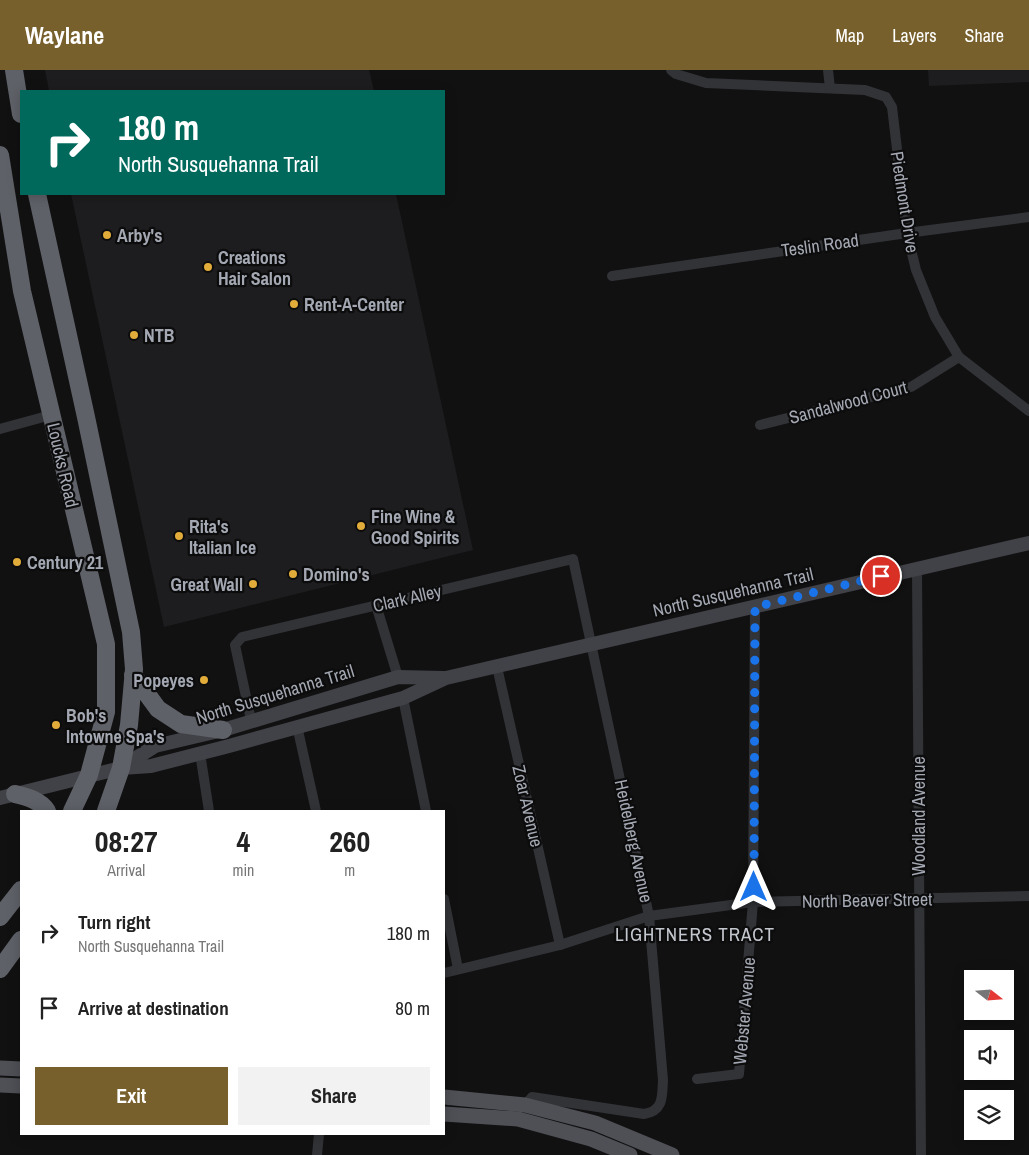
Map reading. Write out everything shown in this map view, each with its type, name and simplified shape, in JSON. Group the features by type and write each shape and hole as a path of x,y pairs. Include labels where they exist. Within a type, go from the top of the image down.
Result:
{"highway":[{"path":"14,70 20,108"},
{"name":"Loucks Road","path":"0,155 22,291 106,644 106,712 89,775 72,810"},
{"name":"Loucks Road","path":"37,195 131,632 133,675 129,725 121,768 106,810"},
{"path":"133,675 158,709 181,724 223,730"},
{"path":"8,796 34,800 46,810"},
{"path":"0,917 20,891"},
{"path":"0,969 20,941"}],"main road":[{"name":"North Susquehanna Trail","path":"8,796 121,768 152,766 403,698 446,678 1029,543"},
{"name":"North Susquehanna Trail","path":"121,768 155,746 223,730 398,677 446,678"},
{"path":"0,1068 20,1069"},
{"path":"0,1085 20,1086"},
{"path":"445,1097 525,1105 596,1123 672,1155"},
{"path":"445,1114 518,1119 591,1139 630,1155"}],"street":[{"name":"Piedmont Drive","path":"671,70 676,74 706,83 865,90 886,97 892,107 907,233 916,270 935,317 959,358 1029,411"},
{"path":"828,70 830,88"},
{"name":"Teslin Road","path":"612,276 907,233 1029,218"},
{"name":"Sandalwood Court","path":"760,425 911,387 959,358"},
{"path":"0,429 51,415"},
{"name":"Clark Alley","path":"251,720 235,645 242,637 573,559"},
{"name":"Heidelberg Avenue","path":"525,1105 532,1097 644,1114 652,1112 659,1106 663,1080 650,916 573,559"},
{"name":"Woodland Avenue","path":"917,568 921,1155"},
{"path":"376,605 398,677"},
{"name":"Webster Avenue","path":"697,1079 739,1074 754,902 755,607"},
{"name":"Zoar Avenue","path":"497,667 560,945"},
{"path":"403,698 426,810"},
{"path":"296,726 316,810"},
{"path":"200,753 209,810"},
{"name":"North Beaver Street","path":"445,972 560,945 650,916 754,902 1029,896"},
{"path":"445,904 458,970"},
{"path":"317,1155 319,1135"}],"shaded area":[{"path":"45,70 369,70 374,90 49,90"},
{"path":"928,70 1029,70 1029,82 929,86"},
{"path":"71,195 396,195 473,550 164,627"}],"place":[{"name":"Arby's","path":"107,235"},
{"name":"Creations Hair Salon","path":"208,267"},
{"name":"Rent-A-Center","path":"294,304"},
{"name":"NTB","path":"134,335"},
{"name":"Fine Wine & Good Spirits","path":"361,526"},
{"name":"Rita's Italian Ice","path":"179,536"},
{"name":"Century 21","path":"17,562"},
{"name":"Domino's","path":"293,574"},
{"name":"Great Wall","path":"253,584"},
{"name":"Popeyes","path":"204,680"},
{"name":"Bob's Intowne Spa's","path":"56,725"}],"district":[{"name":"LIGHTNERS TRACT","path":"695,934"}],"route":[{"path":"754,887 755,607 881,576"}]}
